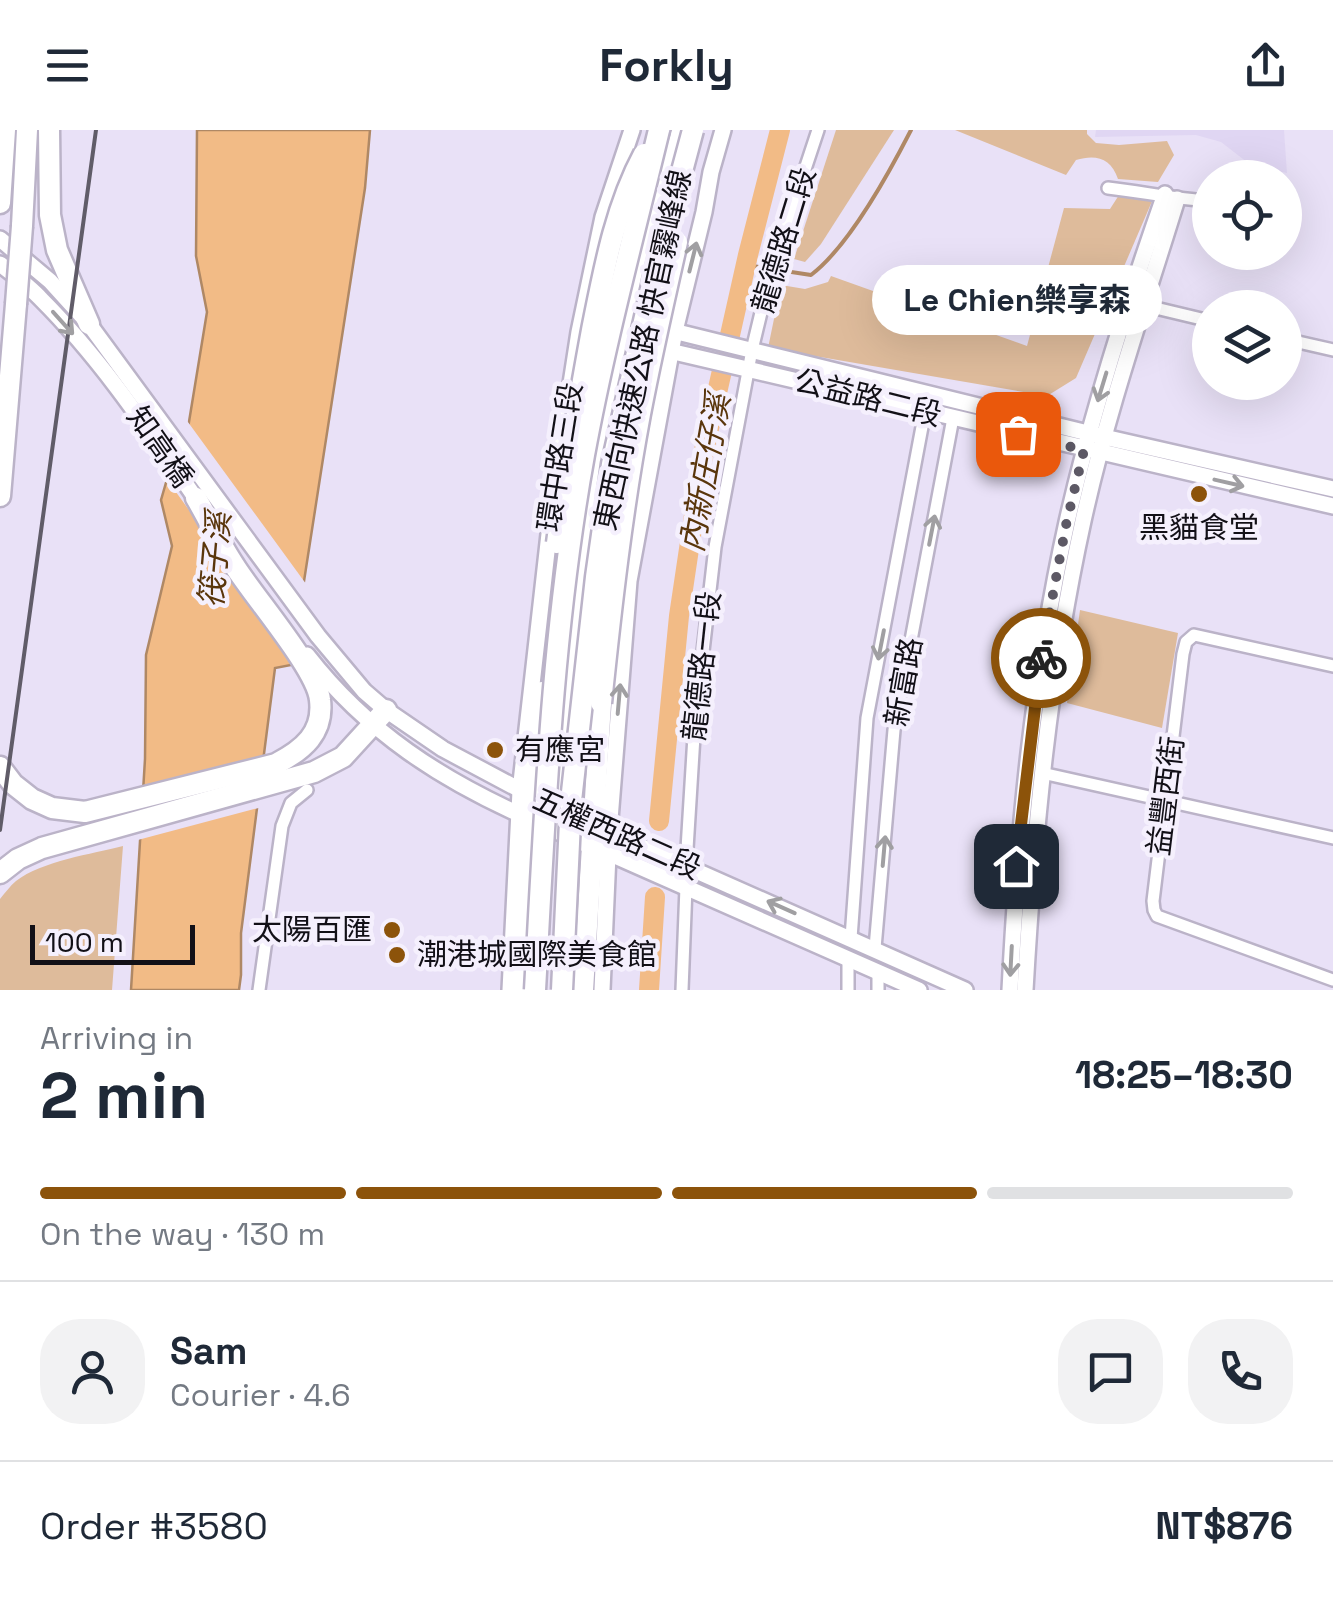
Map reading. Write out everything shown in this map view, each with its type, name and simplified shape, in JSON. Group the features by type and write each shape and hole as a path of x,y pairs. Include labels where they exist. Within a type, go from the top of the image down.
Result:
{"highway":[{"path":"0,203 5,130"},
{"path":"0,496 27,130"},
{"path":"49,130 50,215 57,250 89,324"},
{"path":"522,990 526,794 578,403 606,262 625,195 658,130"},
{"name":"東西向快速公路 快官霧峰線","path":"535,990 546,796 566,570 588,434 658,130"},
{"path":"583,990 612,586 636,432 688,194 683,134"},
{"name":"東西向快速公路 快官霧峰線","path":"565,990 572,801 596,577 612,464 683,134"},
{"path":"196,498 234,565 306,661 320,694 321,714 312,739 281,772"},
{"path":"0,873 18,859 128,812 281,772 314,772 343,757 379,718"},
{"path":"0,768 22,792 52,808 128,812"}],"street":[{"name":"環中路三段","path":"526,794 543,570 579,332 603,217 632,130"},
{"path":"565,990 596,840 629,581 678,353 711,172 723,130"},
{"name":"龍德路二段","path":"752,350 776,255 818,130"},
{"name":"環中路三段","path":"544,990 551,829 556,809 574,572 593,461 622,341 661,190 683,134"},
{"path":"1108,188 1192,199"},
{"path":"1010,990 1016,866 1039,674 1066,525 1143,305 1171,197"},
{"path":"1025,990 1032,867 1054,676 1084,519 1094,443 1171,197"},
{"path":"0,239 50,281 89,324 125,386"},
{"path":"0,264 39,296 125,386"},
{"path":"1143,305 1192,317"},
{"name":"公益路二段","path":"583,313 752,350 1333,506"},
{"name":"公益路二段","path":"579,332 953,418 1333,489"},
{"path":"1302,343 1333,350"},
{"name":"龍德路一段","path":"686,866 695,720 715,547 740,367 752,350"},
{"name":"知高橋","path":"125,386 196,498"},
{"name":"知高橋","path":"125,386 307,621"},
{"name":"新富路","path":"851,938 867,718 925,411"},
{"name":"新富路","path":"875,948 894,730 953,418"},
{"name":"五權西路二段","path":"307,621 364,690 379,718 556,809 596,840 686,888 919,990"},
{"name":"益豐西街","path":"1333,666 1194,635 1186,642 1153,902 1157,916 1333,980"},
{"name":"五權西路二段","path":"306,661 450,780 551,829 686,866 965,990"},
{"path":"1042,773 1333,838"},
{"path":"259,990 282,826 291,803 307,790"},
{"path":"556,809 596,840 602,990"},
{"path":"510,990 525,817"},
{"path":"682,990 686,888"},
{"path":"848,958 848,990"},
{"path":"878,972 878,990"}],"shaded area":[{"path":"836,130 894,130 821,244 805,262 794,259"},
{"path":"955,130 1087,130 1096,143 1167,141 1174,155 1158,182 1118,179 1107,162 1090,157 1076,160 1066,175"},
{"path":"1096,130 1284,130 1286,160 1244,160 1221,142 1196,135 1095,137"},
{"path":"1119,195 1153,199 1076,378 1047,396 768,348 781,285 805,289 828,282 831,276 1027,346 1064,208 1110,209"},
{"path":"1080,610 1178,633 1162,728 1067,703"},
{"path":"123,846 112,990 0,990 0,899 16,881 39,868"}],"water":[{"name":"筏子溪","path":"197,130 370,130 365,188 291,665 275,668 241,933 239,990 131,990 145,759 146,655 172,546 161,500 174,455 187,434 207,312 196,256"}],"pier":[{"path":"185,418 309,588 297,660 163,474"},
{"path":"269,759 262,807 134,841 137,792"}],"waterway":[{"name":"內新庄仔溪","path":"659,821 679,616 703,455 780,130"},
{"path":"746,265 811,275 854,228 911,130"},
{"name":"內新庄仔溪","path":"649,990 655,897"}],"railway":[{"path":"0,830 96,130"}],"way so far":[{"path":"1018,434 1084,450 1041,658"}],"place":[{"name":"Le Chien樂享森","path":"1018,434"},
{"name":"黑貓食堂","path":"1199,494"},
{"name":"有應宮","path":"495,750"},
{"name":"太陽百匯","path":"392,930"},
{"name":"潮港城國際美食館","path":"397,955"}],"route":[{"path":"1016,866 1041,658"}]}
